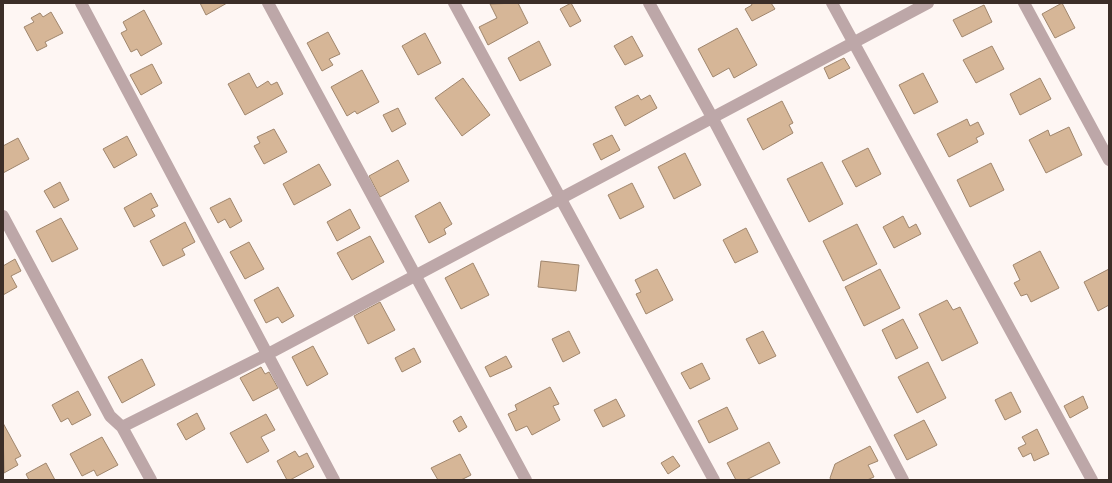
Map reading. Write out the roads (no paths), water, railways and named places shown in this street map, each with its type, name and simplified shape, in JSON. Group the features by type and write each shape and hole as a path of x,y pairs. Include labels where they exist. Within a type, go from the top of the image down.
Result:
{"street":[{"path":"81,3 334,480"},
{"path":"268,3 526,480"},
{"path":"454,3 714,480"},
{"path":"649,3 712,117 903,480"},
{"path":"832,3 1092,480"},
{"path":"122,427 268,354 928,3"},
{"path":"1024,3 1109,160"},
{"path":"3,216 110,416 122,427 151,480"}]}
